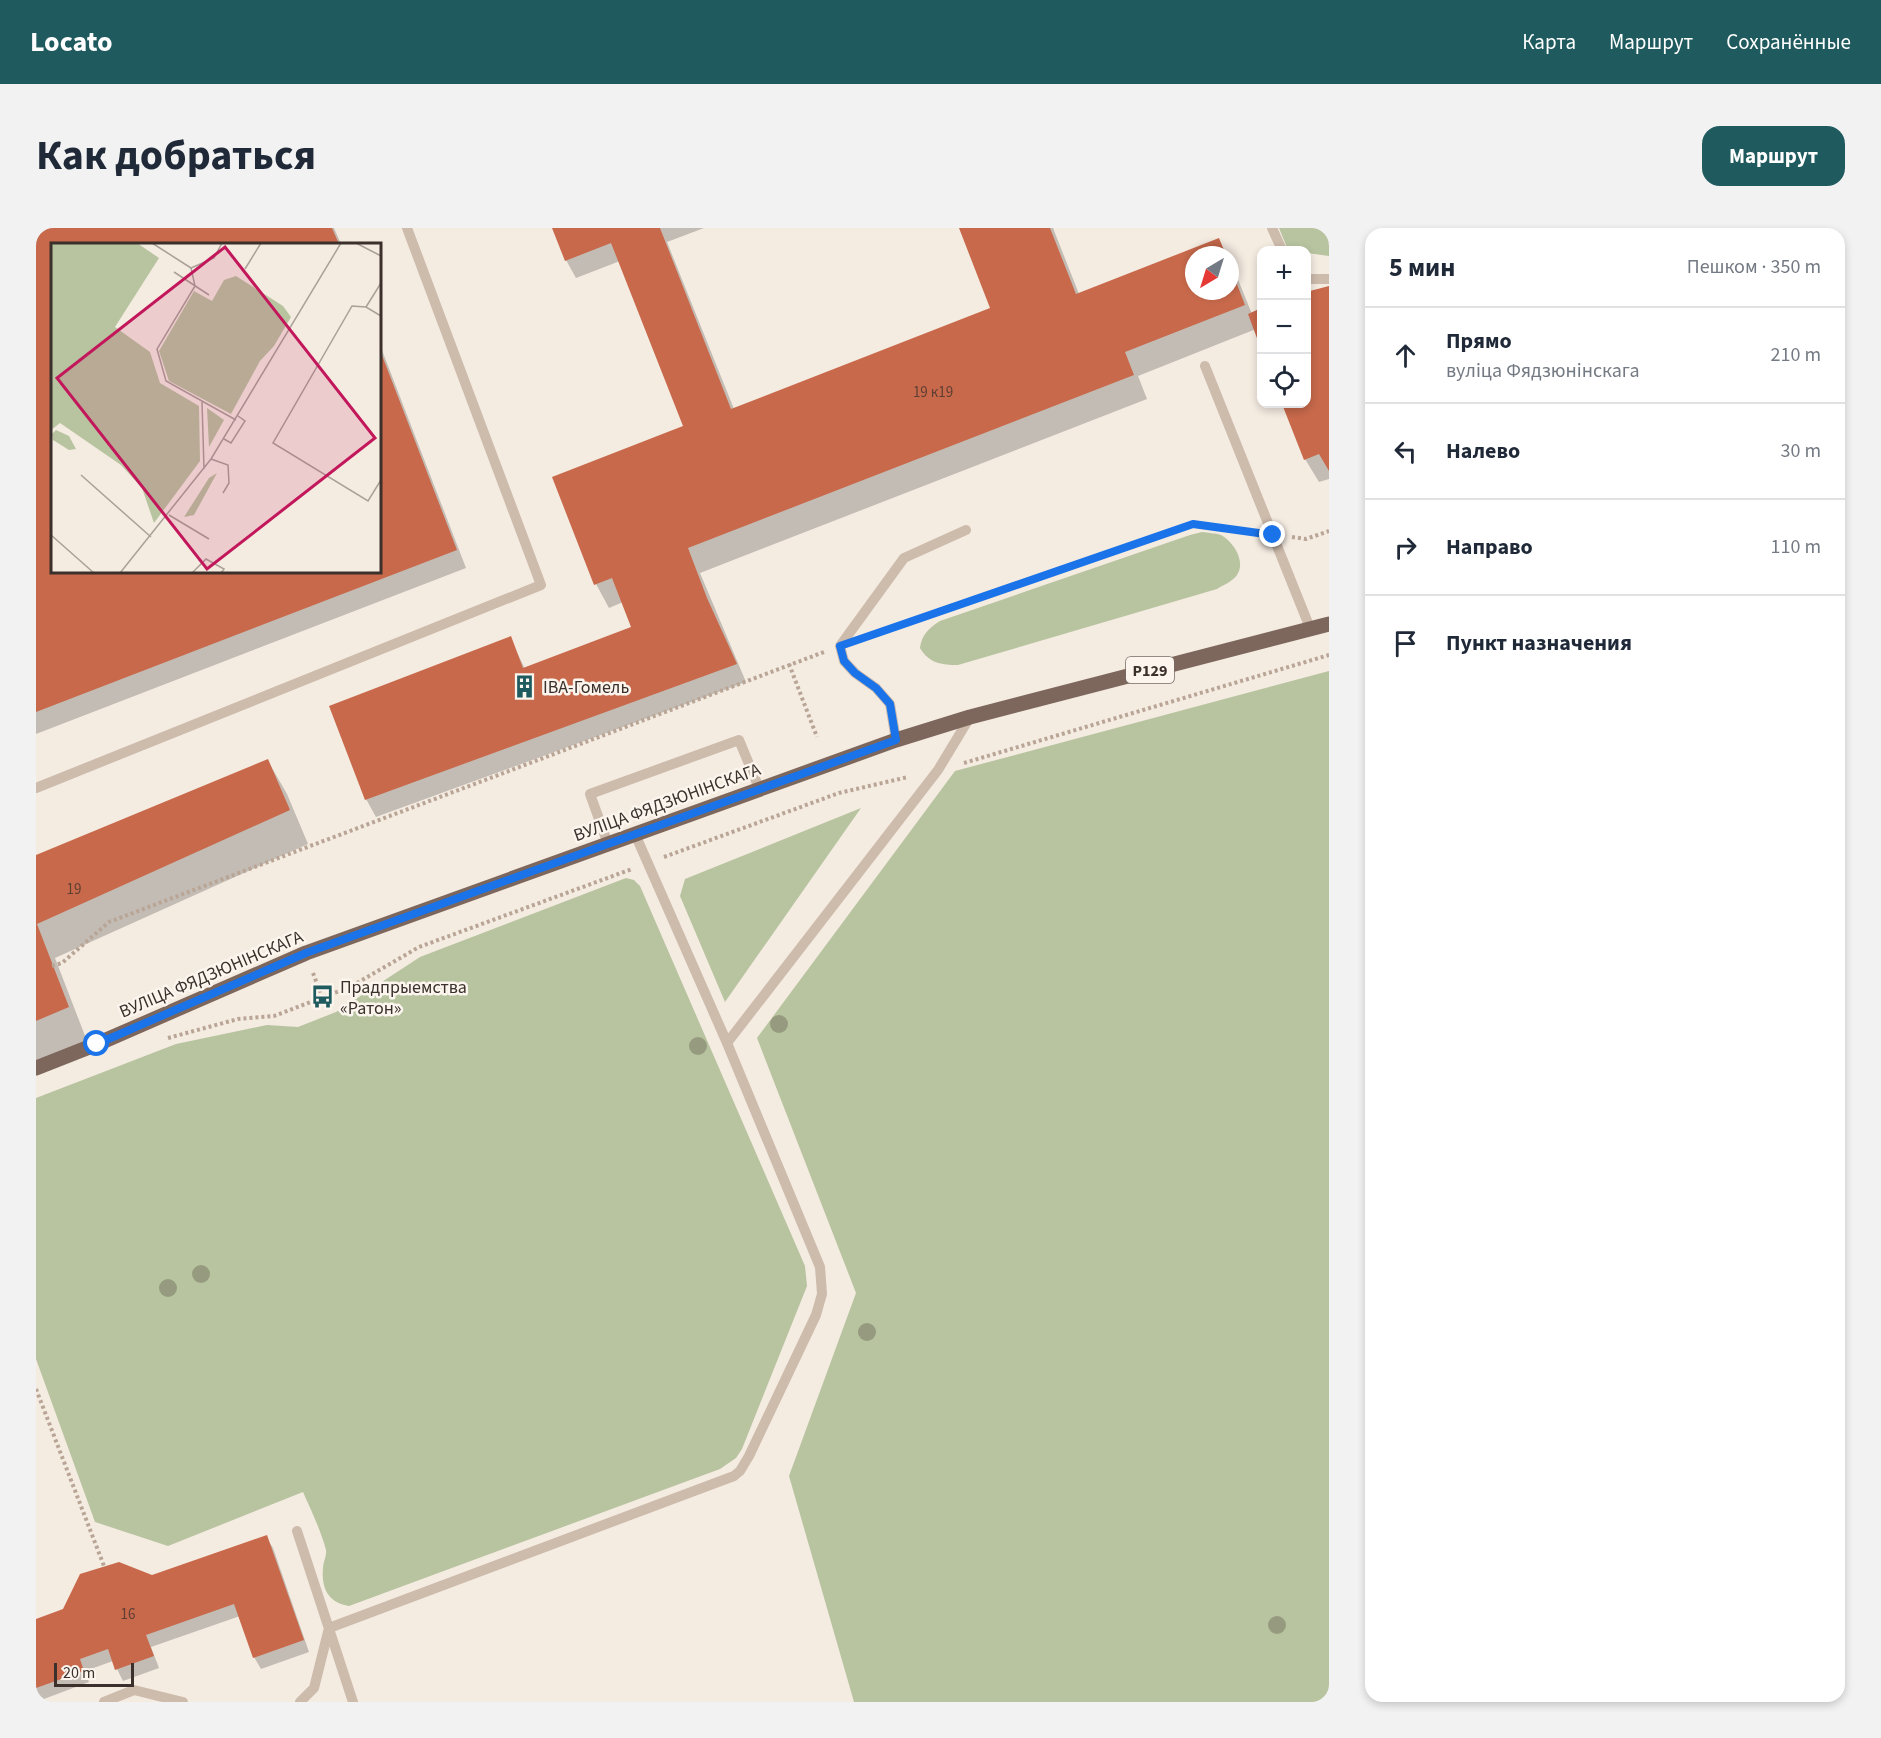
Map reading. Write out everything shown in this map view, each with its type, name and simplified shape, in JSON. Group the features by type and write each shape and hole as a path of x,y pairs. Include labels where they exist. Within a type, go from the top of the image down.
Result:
{"main road":[{"name":"ВУЛІЦА ФЯДЗЮНІНСКАГА","path":"36,1068 97,1044 306,953 896,740 970,717 1329,624"}],"lane":[{"path":"36,788 541,585 407,228"},
{"path":"1272,228 1280,246"},
{"path":"1311,279 1329,279"},
{"path":"1205,366 1310,628"},
{"path":"896,740 890,704 876,688 855,673 844,661 840,646 904,558 966,530"},
{"path":"727,1043 938,771 970,717"},
{"path":"608,844 590,794 739,740 759,788"},
{"path":"329,1628 728,1479 740,1471 745,1464 816,1315 822,1294 820,1267 727,1043 635,834"},
{"path":"297,1531 353,1702"},
{"path":"300,1702 314,1688 329,1628"},
{"path":"104,1702 134,1690 183,1702"}],"path":[{"path":"52,966 62,963 109,922 789,664 1193,524 1306,539 1329,531"},
{"path":"161,1041 238,1019 274,1016 350,987 418,947 839,793 938,771 1329,655"},
{"path":"789,664 817,737"},
{"path":"306,953 322,998"},
{"path":"36,1389 104,1566"}],"green space":[{"path":"1279,228 1329,228 1329,256 1311,254 1311,246 1286,246"},
{"path":"1202,532 1219,534 1226,538 1234,547 1239,558 1237,575 1217,589 958,665 936,662 927,657 920,648 927,632 940,621"},
{"path":"1329,671 1329,1702 854,1702 789,1476 856,1293 757,1038 955,771"},
{"path":"861,808 725,1002 680,896 685,879"},
{"path":"626,878 634,880 640,886 805,1266 807,1286 742,1449 736,1458 720,1469 349,1606 336,1602 325,1588 323,1566 326,1550 303,1492 168,1546 95,1522 36,1359 36,1098 176,1044 267,1025 298,1027 336,1012 420,957"}],"building":[{"path":"36,228 332,228 339,243 51,243 51,573 381,573 381,353 457,550 36,712"},
{"path":"552,228 660,228 731,409 990,308 959,228 1050,228 1076,294 1185,251 1185,300 1239,300 1239,289 1245,305 1125,352 1134,375 688,548 707,598 737,664 365,800 329,706 511,636 523,668 631,627 612,578 594,585 552,477 683,426 611,243 565,261"},
{"path":"1219,238 1222,246 1199,246"},
{"path":"1329,286 1329,471 1319,454 1304,460 1284,408 1311,408 1311,291"},
{"path":"1257,310 1257,338 1248,314"},
{"path":"268,759 290,810 37,924 69,1007 36,1021 36,855"},
{"path":"267,1535 304,1640 253,1658 234,1604 146,1635 154,1656 115,1670 108,1649 80,1659 84,1671 36,1688 36,1619 63,1609 80,1574 119,1562 152,1575"}],"place":[{"name":"IBA-Гомель","path":"525,687"},
{"name":"Прадпрыемства «Ратон»","path":"322,997"}],"route":[{"path":"97,1044 306,953 896,740 890,704 876,688 855,673 844,661 840,646 1193,524 1273,535"}]}
